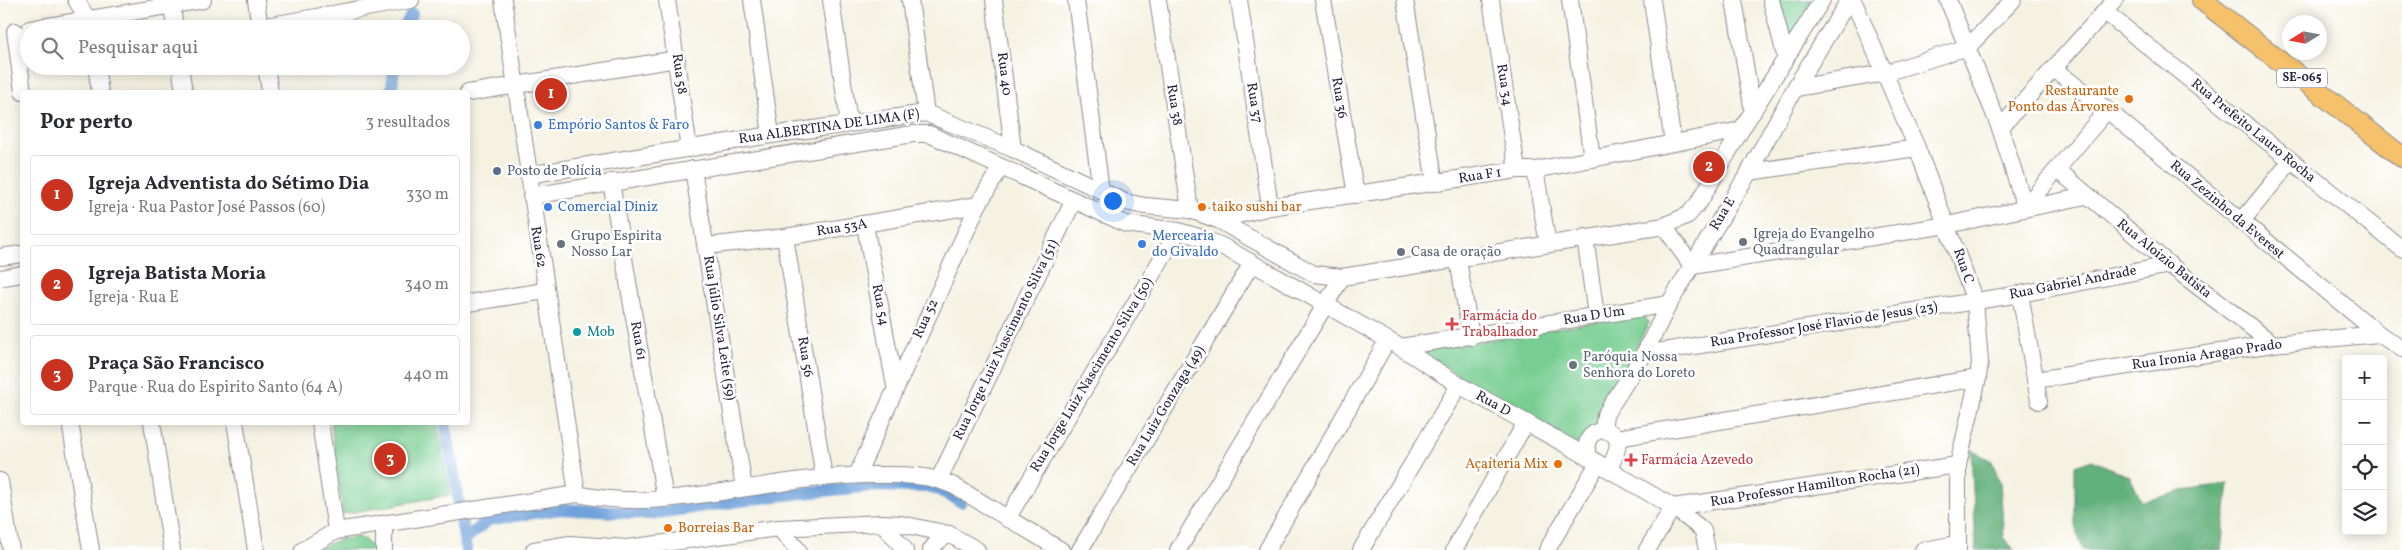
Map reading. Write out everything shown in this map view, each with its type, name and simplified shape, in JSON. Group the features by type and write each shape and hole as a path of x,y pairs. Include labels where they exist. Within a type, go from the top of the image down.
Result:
{"main road":[{"name":"SE-065","path":"2202,0 2402,157"}],"street":[{"path":"76,0 86,20"},
{"path":"111,20 199,0"},
{"path":"256,0 259,20"},
{"path":"303,20 412,0"},
{"name":"Rua 62","path":"503,0 514,85 577,494"},
{"name":"Rua 58","path":"667,0 689,149"},
{"path":"752,0 771,135"},
{"path":"830,0 850,123"},
{"path":"910,0 926,114"},
{"name":"Rua 40","path":"994,0 1013,149"},
{"path":"1076,0 1101,191"},
{"name":"Rua 38","path":"1158,0 1190,210"},
{"name":"Rua 37","path":"1239,0 1270,206"},
{"name":"Rua 36","path":"1323,0 1356,195"},
{"path":"1405,0 1436,183"},
{"name":"Rua 34","path":"1491,0 1517,170"},
{"path":"1570,0 1592,159"},
{"path":"1652,0 1673,143"},
{"path":"1734,0 1752,112"},
{"path":"1771,0 1786,59"},
{"name":"Rua E","path":"1664,226 1680,220 1695,209 1741,130 1822,0"},
{"name":"Rua E","path":"1610,434 1605,415 1644,354 1669,304 1749,172 1795,88 1849,0"},
{"name":"Rua C","path":"1853,0 1917,148 1975,302 1980,356 1978,378 1958,465 1958,547"},
{"path":"1948,0 2000,128 2025,207"},
{"path":"1795,88 1885,73 1968,47 2013,0"},
{"path":"172,6 174,20"},
{"path":"2000,128 2110,6"},
{"name":"Rua Prefeito Lauro Rocha","path":"2110,6 2291,161 2402,249"},
{"path":"18,30 20,55"},
{"path":"470,93 677,59"},
{"name":"Rua Zezinho da Everest","path":"2054,69 2107,110 2379,334 2402,349"},
{"path":"22,75 23,90"},
{"path":"97,75 100,90"},
{"path":"181,75 184,90"},
{"path":"267,75 270,90"},
{"path":"2025,207 2107,110"},
{"name":"Rua ALBERTINA DE LIMA (F)","path":"528,175 771,135 926,114 1013,149 1101,191 1134,204 1190,210 1218,220 1314,274 1342,277 1664,226"},
{"name":"Rua F 1","path":"1218,220 1270,206 1356,195 1517,170 1535,170 1741,130"},
{"name":"Rua D","path":"531,196 923,133 934,136 1073,202 1135,227 1178,231 1212,242 1252,263 1673,508 1701,528 1708,550"},
{"path":"1749,172 1917,148"},
{"path":"2241,222 2291,161"},
{"name":"Rua 52","path":"857,475 895,386 978,205 1001,167"},
{"name":"Rua Júlio Silva Leite (59)","path":"693,169 744,488"},
{"path":"1535,170 1548,244"},
{"name":"Rua Aloizio Batista","path":"2058,170 2086,196 2170,265 2274,344"},
{"name":"Rua 61","path":"611,182 665,499"},
{"path":"1664,226 1692,266 1947,225 2025,207 2086,196"},
{"name":"Rua Jorge Luiz Nascimento Silva (51)","path":"939,479 1073,202"},
{"name":"Rua 53A","path":"706,246 786,237 978,205"},
{"name":"Rua 54","path":"865,225 895,386"},
{"name":"Rua Jorge Luiz Nascimento Silva (50)","path":"1007,518 1178,231"},
{"name":"Rua 56","path":"786,237 824,478"},
{"path":"1585,238 1596,315"},
{"path":"10,276 3,257 20,254"},
{"path":"1458,260 1471,337"},
{"name":"Rua Luiz Gonzaga (49)","path":"1080,550 1252,263"},
{"name":"Rua Gabriel Andrade","path":"1975,302 2170,265"},
{"path":"1178,550 1342,277"},
{"path":"470,303 545,291"},
{"path":"2020,294 2039,401"},
{"name":"Rua Professor José Flavio de Jesus (23)","path":"1644,354 1975,302"},
{"name":"Rua D Um","path":"1394,344 1471,337 1669,304"},
{"name":"Rua Ironia Aragao Prado","path":"2034,380 2274,344 2379,334"},
{"path":"1267,550 1394,344"},
{"path":"1598,463 1587,440 1597,431 1610,434 1978,378"},
{"path":"1361,550 1459,385"},
{"path":"1454,550 1526,422"},
{"path":"70,425 91,550"},
{"path":"152,425 172,550"},
{"path":"235,425 256,550"},
{"path":"320,425 336,532"},
{"path":"1547,550 1598,463 1616,457 1619,446 1610,434"},
{"name":"Rua Professor Hamilton Rocha (21)","path":"1673,508 1958,465"},
{"path":"303,550 336,532 577,494 604,499 665,499 824,478 857,475 914,475 939,479 1061,550"},
{"path":"0,481 11,550"},
{"path":"1647,550 1673,508"},
{"path":"882,523 905,550"},
{"path":"534,550 570,544 627,549 692,545 779,528 882,523 901,524 949,534 977,550"},
{"path":"384,525 384,550"},
{"path":"779,528 798,550"},
{"path":"931,550 937,542 949,534"},
{"path":"1923,550 1958,547"}],"green space":[{"path":"1777,0 1812,0 1787,43"},
{"path":"1638,314 1645,317 1649,323 1591,433 1582,442 1573,445 1426,355 1426,351"},
{"path":"331,425 437,425 450,495 343,514"},
{"path":"1971,450 1992,461 2000,482 2004,537 2014,550 1976,550"},
{"path":"2092,460 2130,477 2142,502 2190,489 2229,484 2221,550 2083,550 2075,525 2075,466"},
{"path":"359,537 365,540 374,550 315,550 338,540"}],"waterway":[{"path":"408,20 412,14"},
{"path":"392,87 393,75"},
{"path":"446,425 459,503"},
{"path":"465,539 488,520 560,509 650,514 775,496 872,486 926,487 939,490 961,502"},
{"path":"461,519 466,550"}],"place":[{"name":"Igreja Adventista do Sétimo Dia","path":"551,94"},
{"name":"Restaurante Ponto das Árvores","path":"2129,99"},
{"name":"Empório Santos & Faro","path":"538,125"},
{"name":"Igreja Batista Moria","path":"1709,167"},
{"name":"Posto de Polícia","path":"497,171"},
{"name":"Comercial Diniz","path":"548,207"},
{"name":"taiko sushi bar","path":"1202,207"},
{"name":"Igreja do Evangelho Quadrangular","path":"1743,242"},
{"name":"Grupo Espirita Nosso Lar","path":"561,244"},
{"name":"Mercearia do Givaldo","path":"1142,244"},
{"name":"Casa de oração","path":"1401,252"},
{"name":"Farmácia do Trabalhador","path":"1452,324"},
{"name":"Mob","path":"577,332"},
{"name":"Paróquia Nossa Senhora do Loreto","path":"1573,365"},
{"name":"Praça São Francisco","path":"390,459"},
{"name":"Farmácia Azevedo","path":"1631,460"},
{"name":"Açaíteria Mix","path":"1558,464"},
{"name":"Borreias Bar","path":"668,528"}]}
